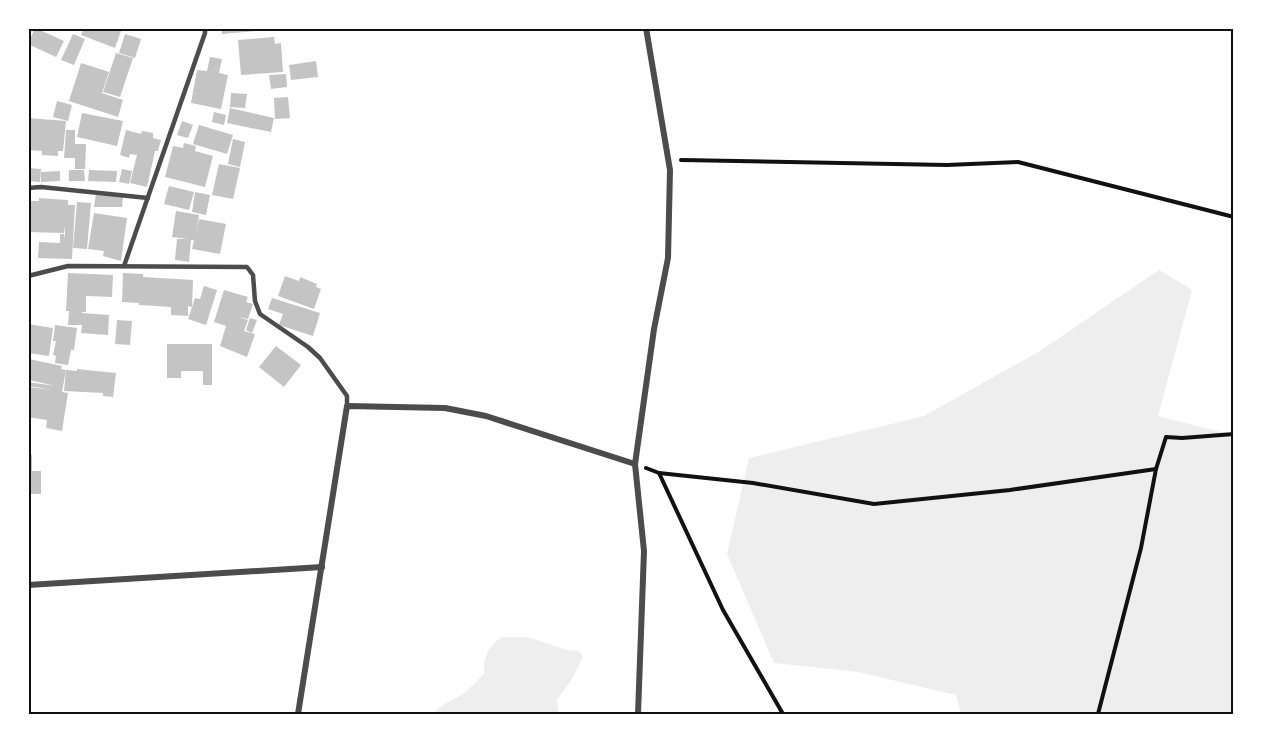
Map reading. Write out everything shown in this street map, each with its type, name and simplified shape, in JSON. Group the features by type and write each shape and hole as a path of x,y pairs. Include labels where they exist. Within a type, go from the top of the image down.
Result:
{"street":[{"path":"638,714 644,552 635,464 654,329 668,258 670,170 646,28"},
{"path":"298,714 347,406 445,408 486,416 635,464"},
{"path":"28,585 322,567"}],"lane":[{"path":"124,266 205,28"},
{"path":"28,188 41,187 148,198"},
{"path":"28,276 68,266 247,267 253,275 255,301 260,314 320,358 347,396 347,406"}],"path":[{"path":"668,160 947,165 1018,162 1233,217"},
{"path":"1098,714 1141,548 1156,469 1166,437 1233,434"},
{"path":"635,464 659,473 753,483 874,504 1010,490 1156,469"},
{"path":"659,473 723,609 783,714"}],"shaded area":[{"path":"1159,270 1192,290 1158,416 1233,435 1233,714 961,714 956,695 858,672 774,663 727,554 749,458 924,416 1040,351"},
{"path":"502,637 528,637 567,650 579,651 583,657 572,679 557,699 560,714 433,714 441,706 465,693 484,674 487,653"}],"building":[{"path":"35,28 64,41 56,57 28,44"},
{"path":"84,28 122,28 115,48 81,35"},
{"path":"222,28 257,28 257,31 222,34"},
{"path":"73,34 85,39 74,65 61,60"},
{"path":"125,34 141,39 135,58 119,53"},
{"path":"274,37 275,44 281,43 283,72 241,75 238,40"},
{"path":"116,53 133,58 120,97 103,92"},
{"path":"210,57 222,59 219,73 228,75 221,109 191,103 197,70 207,71"},
{"path":"316,61 318,77 291,80 289,65"},
{"path":"81,63 109,72 102,93 123,100 118,117 69,101"},
{"path":"286,74 287,87 271,89 269,75"},
{"path":"231,93 247,94 245,108 230,107"},
{"path":"288,97 290,118 275,119 274,98"},
{"path":"57,101 72,105 68,121 53,117"},
{"path":"230,108 274,118 271,132 227,123"},
{"path":"214,112 226,115 224,125 212,122"},
{"path":"82,113 123,121 117,146 77,137"},
{"path":"28,118 66,121 63,151 58,151 58,156 42,155 42,151 28,150"},
{"path":"182,121 193,125 188,138 177,135"},
{"path":"199,125 233,135 227,154 193,144"},
{"path":"66,130 75,130 75,144 86,144 85,169 75,169 75,158 64,158"},
{"path":"126,130 141,134 142,131 153,133 153,138 161,140 158,151 155,151 147,187 130,183 137,155 130,154 129,158 120,155"},
{"path":"233,139 245,142 240,167 228,164"},
{"path":"184,143 196,146 195,151 213,156 205,187 165,177 173,146 183,148"},
{"path":"219,164 240,168 233,199 212,195"},
{"path":"28,168 41,169 40,182 28,181"},
{"path":"122,169 132,171 129,184 119,182"},
{"path":"69,170 84,170 85,181 69,181"},
{"path":"89,170 117,171 116,182 88,181"},
{"path":"60,171 60,181 41,182 41,172"},
{"path":"169,186 194,192 189,210 164,204"},
{"path":"195,192 210,195 206,215 192,212"},
{"path":"96,194 123,197 122,207 94,207"},
{"path":"39,198 68,200 68,205 75,205 72,259 38,258 39,242 60,243 60,234 64,234 65,238 65,226 64,233 28,232 28,201 39,201"},
{"path":"77,202 91,203 87,249 73,248"},
{"path":"176,211 199,215 195,240 191,240 189,262 175,260 177,239 188,239 172,237"},
{"path":"94,213 127,218 121,261 103,256 104,251 88,249"},
{"path":"199,219 226,224 220,254 192,249"},
{"path":"68,273 113,275 112,297 86,296 86,312 82,312 109,315 108,335 81,333 82,325 68,325 69,311 66,311"},
{"path":"123,273 143,274 143,277 193,280 192,307 188,306 188,316 171,315 171,307 122,302"},
{"path":"285,276 299,281 300,277 317,284 316,287 321,289 314,309 278,296"},
{"path":"204,286 217,290 206,325 188,319 195,298 200,299"},
{"path":"224,290 248,297 246,302 253,304 248,319 238,317 248,320 244,331 255,334 247,357 220,346 226,326 214,322"},
{"path":"272,298 320,313 313,336 279,325 283,314 268,309"},
{"path":"250,318 257,320 252,333 246,330"},
{"path":"117,320 132,321 130,345 115,344"},
{"path":"28,324 53,328 49,356 28,353"},
{"path":"55,325 77,328 74,350 71,350 68,365 55,363 56,356 53,355 56,341 53,341"},
{"path":"167,344 212,344 212,385 203,385 203,371 181,371 181,378 167,378"},
{"path":"276,346 301,365 284,387 259,367"},
{"path":"29,359 62,366 61,369 66,370 62,392 68,393 62,431 46,428 47,420 28,417 28,387 54,390 28,386 28,382 56,386 29,380"},
{"path":"77,369 116,373 113,397 103,396 103,393 64,391 66,370 77,371"},
{"path":"28,455 32,455 32,471 41,471 41,494 31,494"}]}
